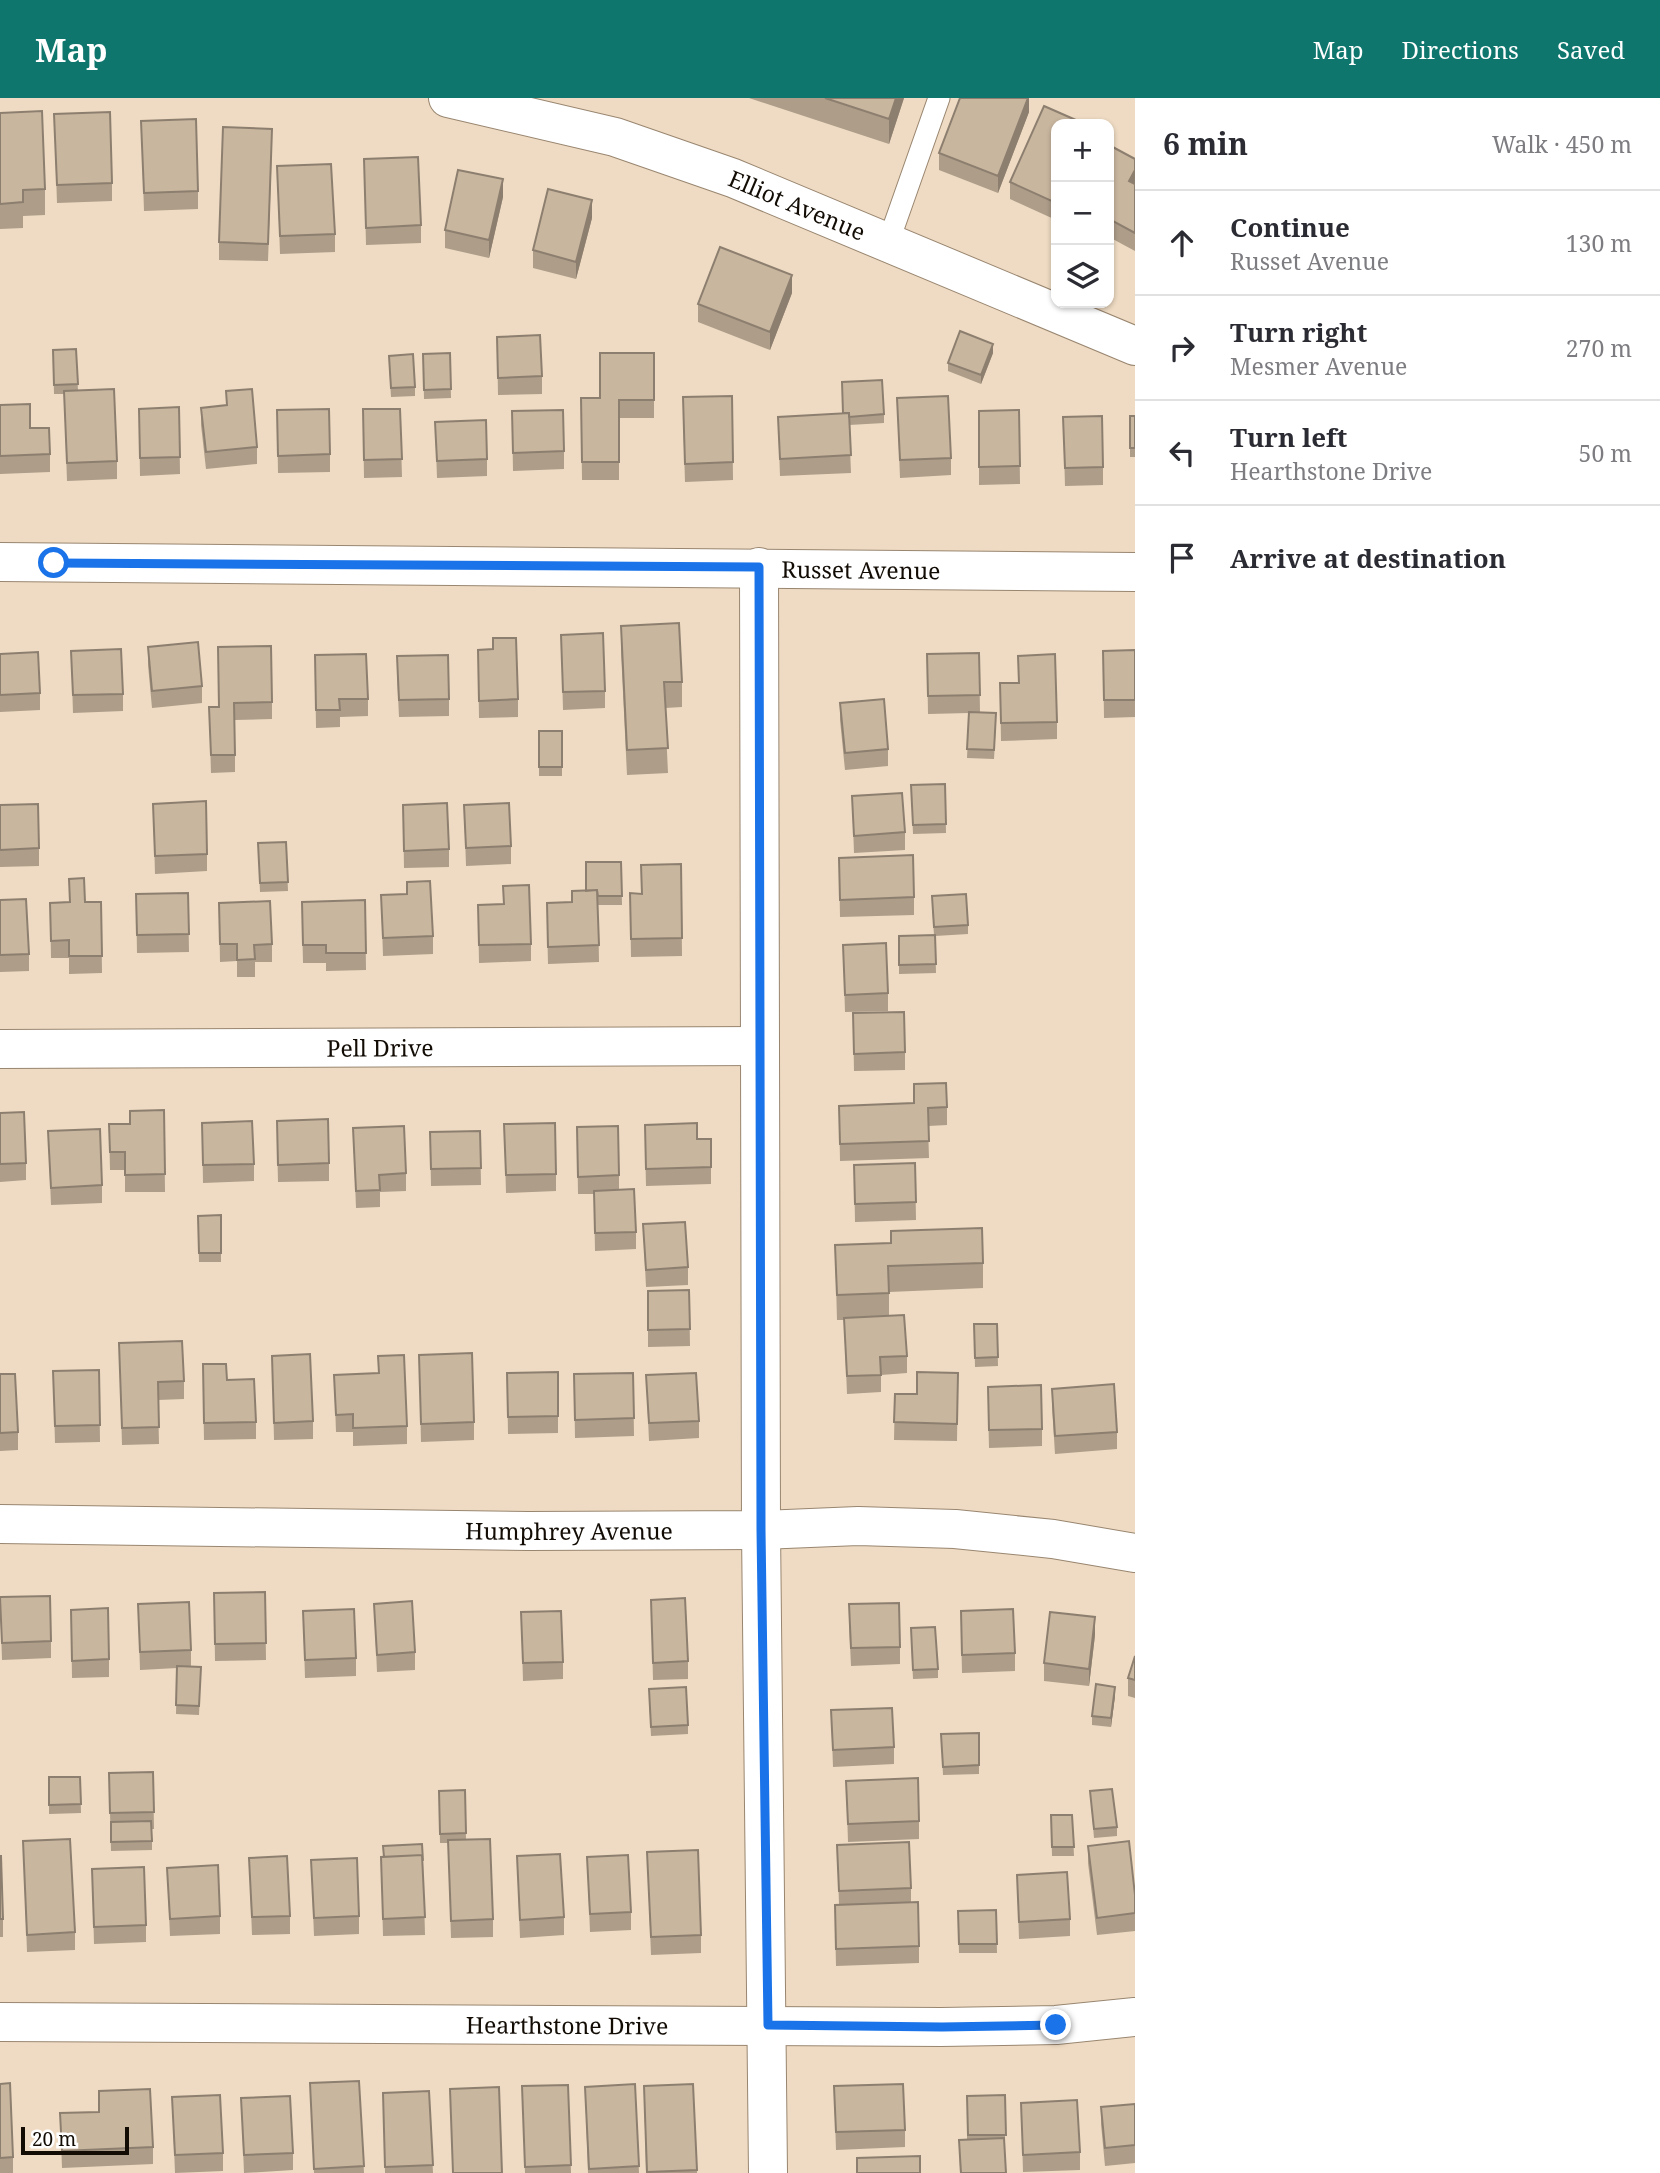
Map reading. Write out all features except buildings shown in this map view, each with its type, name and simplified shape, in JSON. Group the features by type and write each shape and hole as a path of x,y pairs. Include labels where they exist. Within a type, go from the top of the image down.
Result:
{"street":[{"name":"Elliot Avenue","path":"448,98 615,138 733,178 1135,346"},
{"name":"Russet Avenue","path":"0,562 1135,572"},
{"path":"759,567 761,1530 768,2173"},
{"name":"Pell Drive","path":"0,1049 760,1046"},
{"name":"Humphrey Avenue","path":"0,1524 761,1530 858,1526 956,1529 1053,1539 1135,1553"},
{"name":"Hearthstone Drive","path":"0,2022 954,2027 1056,2025 1135,2017"}],"lane":[{"path":"888,243 939,98"}],"route":[{"path":"54,563 759,567 761,1530 768,2025 1056,2025"}]}
